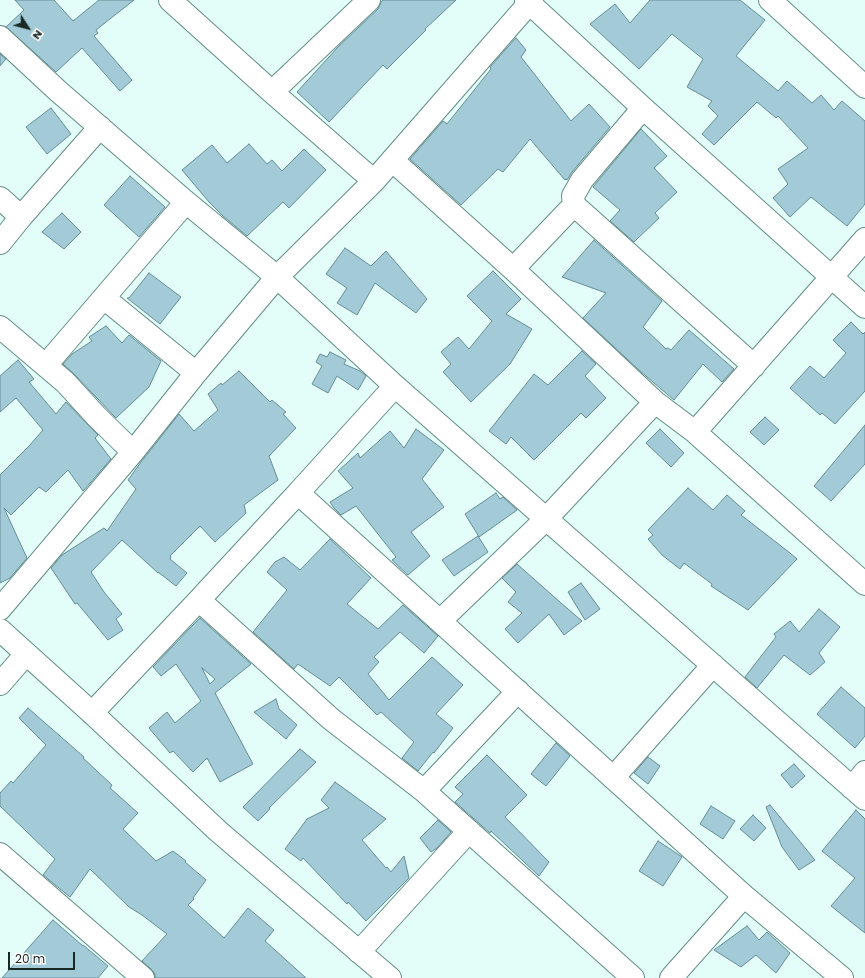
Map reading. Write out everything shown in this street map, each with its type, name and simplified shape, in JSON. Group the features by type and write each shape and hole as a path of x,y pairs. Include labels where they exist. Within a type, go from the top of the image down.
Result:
{"street":[{"path":"170,0 374,181"},
{"path":"272,92 369,0"},
{"path":"770,0 865,87"},
{"path":"0,609 133,452 196,373 277,277 374,181 529,1 643,108 865,307"},
{"path":"0,37 58,91 186,202 277,277 395,386 712,665 861,786"},
{"path":"643,108 582,180 573,196 574,205 754,366"},
{"path":"0,243 100,127"},
{"path":"392,160 655,402 695,432 865,584"},
{"path":"0,198 21,217"},
{"path":"46,365 186,202"},
{"path":"513,270 574,205"},
{"path":"695,432 865,239"},
{"path":"104,298 196,373"},
{"path":"1,329 65,382 133,452"},
{"path":"92,713 199,600 395,386"},
{"path":"440,621 546,519 655,402"},
{"path":"298,493 744,896 842,978"},
{"path":"199,600 331,719 424,790 633,978"},
{"path":"0,630 92,713 218,831 390,978"},
{"path":"0,684 26,654"},
{"path":"613,778 712,665"},
{"path":"424,790 518,691"},
{"path":"360,952 469,831"},
{"path":"0,854 143,978"},
{"path":"671,978 744,896"}],"building":[{"path":"15,0 54,0 73,21 99,0 134,0 96,30 98,33 94,36 132,80 120,91 82,48 56,72 6,27 24,10"},
{"path":"383,0 456,0 425,29 426,30 387,69 383,65 329,122 297,92 338,47 378,9"},
{"path":"650,0 740,0 765,20 736,56 778,91 787,81 812,103 821,95 834,110 842,101 865,121 865,204 847,226 811,197 790,217 773,198 788,184 778,169 808,148 778,116 776,118 757,102 714,145 702,134 718,116 708,106 712,101 687,87 703,59 672,34 639,69 590,24 615,4 630,23"},
{"path":"516,38 526,50 521,57 571,121 589,104 610,127 567,180 565,180 530,139 503,172 498,169 461,205 410,159 443,121 447,124 491,69 490,67"},
{"path":"0,54 6,59 0,66"},
{"path":"51,108 71,134 47,154 26,127"},
{"path":"641,129 667,156 654,168 677,192 655,213 659,218 634,242 610,221 620,210 593,187"},
{"path":"249,144 267,164 272,160 282,171 304,149 326,170 289,208 283,202 247,236 209,202 182,170 212,145 227,163"},
{"path":"130,176 165,207 139,237 104,205"},
{"path":"62,213 81,232 64,249 42,232"},
{"path":"594,240 662,301 643,327 666,349 668,348 671,350 689,330 734,369 722,382 703,364 674,400 640,371 583,318 606,293 562,277"},
{"path":"345,248 371,266 386,251 427,299 416,313 375,283 357,315 337,303 347,288 326,274"},
{"path":"493,271 521,299 506,314 532,329 510,364 471,402 443,372 451,364 441,352 458,337 469,349 492,321 467,296"},
{"path":"149,273 181,297 160,324 127,298 129,298"},
{"path":"851,322 863,334 865,332 865,391 835,424 822,413 820,415 790,388 810,366 824,378 846,353 833,340"},
{"path":"106,326 122,343 129,335 161,361 149,387 116,418 63,364 72,354 92,341 89,337"},
{"path":"582,351 596,364 585,376 606,398 586,418 581,413 534,460 511,437 506,444 489,431 534,374 548,385"},
{"path":"330,352 346,360 344,364 360,371 366,376 358,390 337,376 328,393 312,384 322,366 316,362 320,354 327,357"},
{"path":"18,360 34,379 29,382 56,414 66,402 98,435 95,438 111,459 83,491 68,470 46,492 39,487 11,515 4,508 27,558 10,578 0,583 0,475 43,430 16,398 0,412 0,376"},
{"path":"239,371 270,402 272,400 286,412 283,414 296,428 269,456 278,480 244,505 246,513 215,542 200,526 170,556 170,559 187,573 176,586 158,573 122,540 91,572 104,592 122,614 116,619 123,630 108,640 77,603 75,604 51,568 62,555 104,528 107,531 136,489 128,480 179,414 194,431 218,410 208,394"},
{"path":"765,417 779,430 764,445 750,432"},
{"path":"865,425 865,464 831,501 814,486"},
{"path":"416,429 444,450 422,479 444,507 411,532 430,556 408,575 392,560 396,557 356,506 341,515 330,502 353,488 338,471 358,453 360,458 390,431 404,448"},
{"path":"660,429 684,453 671,467 646,443"},
{"path":"688,488 713,510 727,495 745,511 741,515 797,559 748,610 711,586 712,584 684,563 680,569 662,555 648,539 653,535 648,530"},
{"path":"496,493 500,499 503,497 517,510 479,537 465,514"},
{"path":"478,536 488,552 454,576 442,560"},
{"path":"330,539 371,578 347,604 378,629 403,605 438,636 424,653 400,632 374,657 379,662 368,674 389,700 432,657 463,685 436,714 453,728 418,771 402,758 414,742 381,712 377,715 339,677 330,686 298,664 294,669 253,632 287,590 267,572 275,562 284,557 300,570"},
{"path":"517,564 582,621 564,635 549,614 518,643 505,629 522,613 508,602 516,592 502,578"},
{"path":"581,583 600,609 585,620 568,592"},
{"path":"819,609 840,627 819,653 825,662 810,675 784,655 757,688 745,677 776,637 774,634 790,621 799,632"},
{"path":"200,618 251,664 215,693 253,764 220,782 207,758 193,772 173,751 170,753 149,728 167,712 175,723 201,701 176,664 161,676 153,667","holes":["202,668 215,679 210,684"]},
{"path":"841,687 865,708 865,736 855,748 817,714"},
{"path":"276,699 279,709 297,725 286,739 254,712"},
{"path":"28,708 84,757 83,758 112,785 110,788 138,813 123,829 156,861 173,851 206,880 193,898 194,899 188,905 224,938 248,908 274,930 265,941 306,978 155,978 155,974 142,961 167,934 129,907 90,869 70,897 43,875 55,859 0,806 0,793 11,781 13,783 46,745 19,718"},
{"path":"556,743 570,756 546,786 531,774"},
{"path":"300,749 316,762 269,808 270,809 258,821 243,807"},
{"path":"487,755 527,795 505,817 549,862 539,876 491,831 490,833 455,802 463,794 455,787"},
{"path":"648,757 660,766 648,784 634,773"},
{"path":"794,764 805,776 792,788 781,775"},
{"path":"335,782 386,819 362,840 391,872 404,856 409,878 366,921 348,902 347,904 303,858 301,861 285,849 307,819 329,808 321,800"},
{"path":"770,805 815,860 799,870 782,847 766,807"},
{"path":"711,806 735,821 723,839 700,824"},
{"path":"856,810 865,819 865,933 831,906 855,878 822,851"},
{"path":"753,815 766,828 754,841 740,829"},
{"path":"438,820 451,832 437,848 431,852 420,838"},
{"path":"658,841 682,857 663,886 639,871"},
{"path":"53,920 108,966 98,978 2,978"},
{"path":"747,926 759,940 767,932 790,953 776,973 756,955 741,967 714,950"}]}
